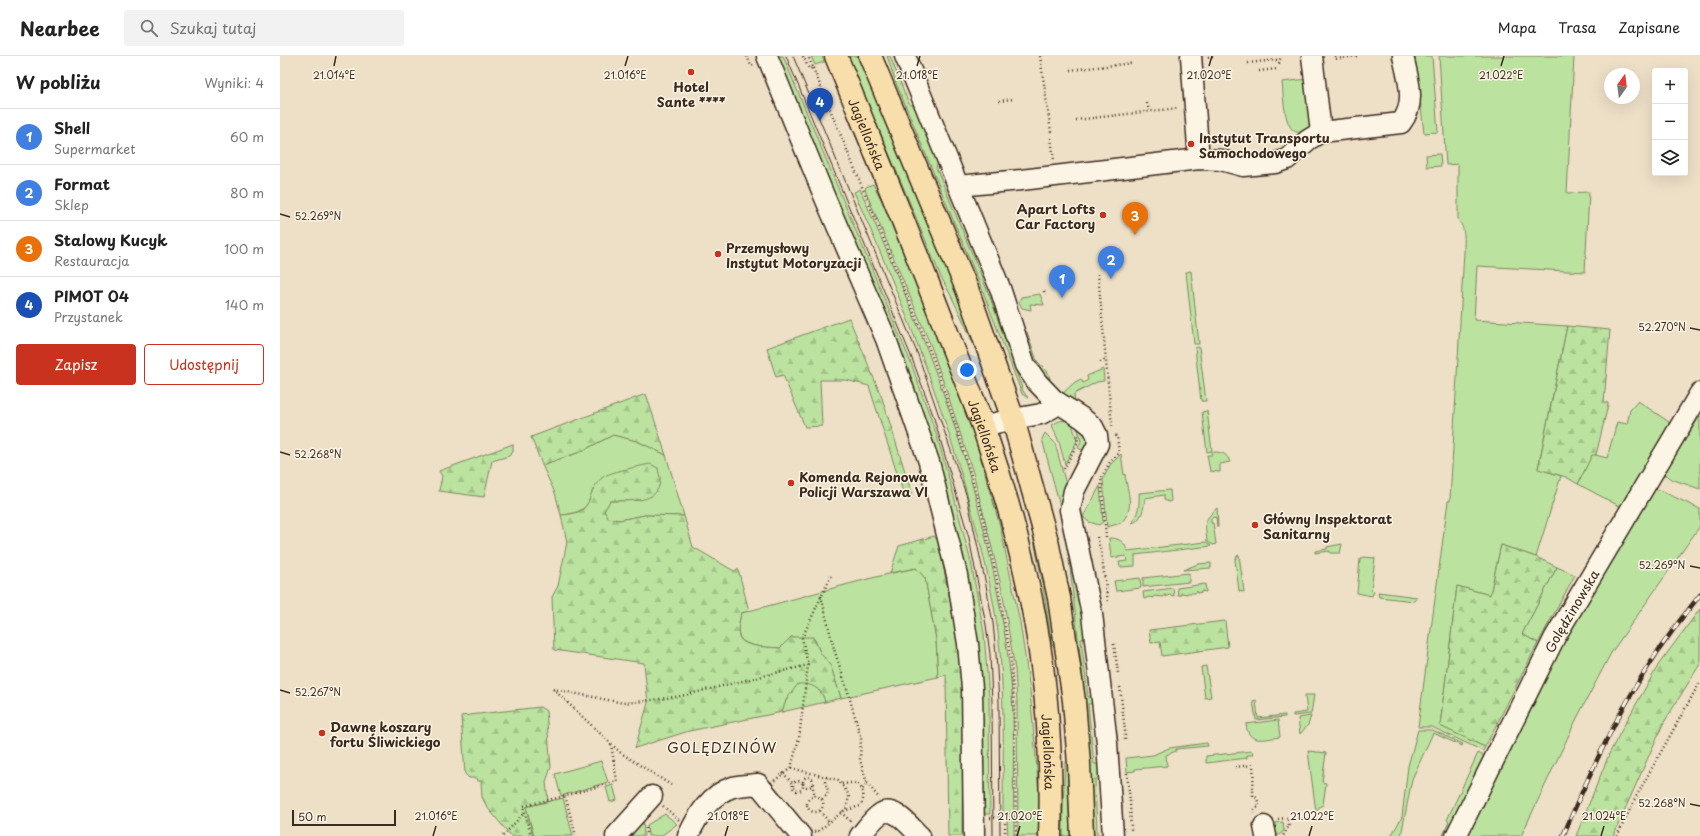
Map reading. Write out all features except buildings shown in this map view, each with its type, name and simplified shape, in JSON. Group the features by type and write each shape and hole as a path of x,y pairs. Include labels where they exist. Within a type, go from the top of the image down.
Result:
{"main road":[{"name":"Jagiellońska","path":"836,56 930,287 983,426 1024,566 1038,637 1050,736 1050,836"},
{"path":"870,56 967,289 1013,419 1047,541 1059,598 1074,701 1079,764 1082,836"}],"street":[{"path":"905,56 1000,288 1025,365 1037,382 1054,400 1082,418 1092,427 1097,435 1098,444 1074,491 1070,510 1092,614 1107,736 1113,836"},
{"path":"1199,56 1195,106 1199,159"},
{"path":"1312,56 1321,132"},
{"path":"958,186 1199,159 1221,160 1243,166 1275,163 1287,159 1308,140 1321,132 1401,123 1407,115 1411,98 1403,56"},
{"path":"758,59 825,198 886,339 929,462 957,575 968,644 972,713 974,836"},
{"name":"Golędzinowska","path":"1458,830 1555,637 1700,393"},
{"path":"983,426 1041,414 1052,408 1054,400"},
{"path":"684,829 720,792 734,786 758,784 801,836"},
{"path":"616,836 652,796"},
{"path":"858,831 880,814 889,811 898,815 920,836"}],"path":[{"path":"747,56 758,59"},
{"path":"803,56 809,69 813,68"},
{"path":"808,56 934,361 957,429 981,509 996,575 1011,660 1014,704 1016,836"},
{"path":"1040,56 1051,132"},
{"path":"1199,56 1215,56"},
{"path":"1248,63 1276,60 1279,63 1281,56"},
{"path":"1335,56 1335,59 1357,56"},
{"path":"1070,70 1133,63"},
{"path":"1259,71 1277,69"},
{"path":"999,101 1012,100"},
{"path":"1147,103 1149,111"},
{"path":"1076,120 1195,106"},
{"path":"1052,138 1057,176"},
{"path":"1098,274 1113,436 1117,436 1119,453 1110,462 1101,479 1106,536"},
{"path":"1044,291 1045,295"},
{"path":"1100,362 1106,360"},
{"path":"1064,469 1078,442 1072,411"},
{"path":"791,768 838,780 847,792 849,797 848,804 842,812 817,832 808,831 771,783 791,768 799,738 808,665 802,638 831,576"},
{"path":"821,596 834,649 861,739 860,760 867,783 862,790"},
{"path":"671,785 621,753 553,689 623,703 681,696 808,665"},
{"path":"1617,836 1637,795 1700,682"},
{"path":"1120,687 1125,730 1124,749"},
{"path":"531,836 523,806 617,781 611,743"},
{"path":"1235,766 1253,765 1253,796 1257,798 1259,807 1254,809 1265,824 1288,818 1289,826 1284,836"},
{"path":"1126,767 1130,801 1131,836"},
{"path":"783,773 793,784 796,790 800,790 804,783 804,779 811,777 813,780 812,784 815,796"},
{"path":"822,799 827,795 828,790 825,782 827,777"},
{"path":"793,784 796,781 800,781 806,786 810,786 812,784"},
{"path":"842,784 856,784 862,790 864,798 860,806 842,812"},
{"path":"565,796 576,836"},
{"path":"820,811 814,812 809,809 807,803 810,798 815,796 822,799"},
{"path":"820,811 823,805 822,799"},
{"path":"668,811 684,829"},
{"path":"820,811 829,822"},
{"path":"503,836 525,812"},
{"path":"842,812 858,831"},
{"path":"1005,818 1005,836"}],"green space":[{"path":"773,56 783,56 911,363 936,433 971,562 984,633 989,698 990,814 982,814 970,602"},
{"path":"811,56 822,56 824,62 815,65"},
{"path":"848,56 859,56 958,294 1002,413 998,412 973,343 941,277"},
{"path":"887,56 890,56 909,104 916,107 939,161 936,167 990,297 1023,391 1028,398 1022,394 982,289 896,83"},
{"path":"1415,56 1432,56 1438,132 1424,133"},
{"path":"1439,56 1574,56 1567,193 1589,192 1585,272 1477,266 1474,320 1567,326 1538,468 1561,476 1536,557 1501,545 1490,595 1457,586 1440,726 1485,747 1483,751 1432,727 1418,727 1448,501 1450,501 1464,251 1463,230 1461,223 1458,220 1458,164 1446,165"},
{"path":"1308,79 1312,111 1310,128 1301,132 1295,131 1290,126 1287,118 1282,82"},
{"path":"1440,154 1441,166 1427,167 1426,155"},
{"path":"873,184 886,208 969,417 1000,526 1020,622 1030,690 1040,805 1038,836 1018,836 1017,702 1015,670 1002,590 974,476 931,346 865,190 866,187"},
{"path":"860,189 910,307 938,379 962,449 990,555 1004,628 1011,682 1014,814 1003,814 1002,677 996,616 983,552 959,465 932,385 903,307 854,192"},
{"path":"1191,271 1199,344 1194,344 1186,272"},
{"path":"1040,294 1044,305 1030,304 1031,310 1022,308 1019,302 1021,297"},
{"path":"849,318 882,398 912,494 904,495 869,386 846,380 820,380 822,426 805,427 783,375 776,377 767,348"},
{"path":"1567,326 1610,330 1604,402 1608,403 1608,405 1596,455 1592,455 1578,484 1566,477 1538,469"},
{"path":"1023,330 1027,332 1037,361 1048,372 1050,379 1032,360"},
{"path":"1199,347 1206,401 1201,401 1195,348"},
{"path":"1103,369 1104,381 1097,382 1074,394 1075,406 1062,394 1075,382 1081,379 1083,383 1088,380 1087,376"},
{"path":"646,394 666,455 637,441 613,435 580,452 542,465 531,437"},
{"path":"1638,401 1669,422 1668,429 1623,508 1578,484 1592,454 1607,458 1617,422 1627,424 1630,410"},
{"path":"1207,411 1212,451 1207,452 1202,412"},
{"path":"1700,416 1700,489 1671,479 1664,474"},
{"path":"1071,420 1077,441 1065,464 1059,442 1052,425 1059,421"},
{"path":"1076,423 1079,424 1086,438 1086,452 1078,448 1081,441"},
{"path":"1045,433 1055,443 1067,488 1088,638 1081,639 1088,697 1097,696 1098,703 1088,704 1094,764 1103,764 1104,778 1095,779 1097,834 1107,836 1094,836 1086,706 1069,560 1064,521 1042,439"},
{"path":"613,435 637,441 666,455 684,516 645,515 619,520 608,518 604,511 610,501 639,500 594,487 590,500 584,508 575,513 561,515 555,493 542,465 580,452"},
{"path":"513,444 513,452 509,456 492,461 484,497 439,491 442,476 439,471"},
{"path":"1009,444 1039,552 1055,644 1052,646 1042,581 1033,536"},
{"path":"1212,452 1223,454 1230,462 1220,464 1220,472 1210,471 1207,455 1212,455"},
{"path":"1121,454 1124,475 1125,474 1129,493 1128,512 1121,523 1107,527 1103,479 1110,465"},
{"path":"650,464 658,468 660,481 658,489 648,498 641,500 610,501 604,511 608,518 619,520 645,515 684,516 693,547 734,571 738,569 749,611 741,613 738,630 741,640 751,645 780,648 791,637 813,637 821,654 830,664 841,698 825,702 824,697 815,687 807,684 798,684 786,700 782,712 689,731 635,748 648,703 644,663 554,650 552,597 558,586 567,542 561,515 581,511 588,502 597,483 606,475"},
{"path":"1100,486 1103,522 1099,525 1089,522 1083,517"},
{"path":"1655,488 1700,509 1700,526 1611,653 1576,720 1521,836 1467,836 1569,629"},
{"path":"1170,490 1171,501 1169,502 1164,500 1164,495 1145,498 1140,517 1132,523 1138,509 1139,493"},
{"path":"1217,508 1218,527 1216,517 1211,518 1216,544 1213,545 1207,541 1206,522 1209,516"},
{"path":"934,536 938,541 948,591 957,640 961,674 963,734 962,836 948,836 946,675 938,677 936,639 925,578 916,568 890,573 899,546"},
{"path":"1109,538 1123,542 1127,551 1206,542 1211,546 1135,555 1135,566 1120,567 1119,562 1127,561 1126,556 1111,558"},
{"path":"1342,544 1340,553 1330,553 1330,551 1315,553 1315,551 1327,549 1327,547"},
{"path":"1501,545 1536,557 1557,567 1522,634 1538,643 1485,747 1440,726 1457,586 1490,595"},
{"path":"1239,555 1244,592 1239,591 1235,560"},
{"path":"1363,557 1375,558 1371,590 1374,591 1372,596 1357,593 1360,559"},
{"path":"1211,563 1211,568 1183,570 1198,564"},
{"path":"1557,567 1575,575 1538,643 1522,634"},
{"path":"916,568 925,578 936,639 938,677 841,698 830,664 821,654 815,640 791,637 780,648 757,646 745,642 741,639 738,633 741,613"},
{"path":"1189,573 1189,582 1143,587 1143,578"},
{"path":"1140,578 1141,588 1116,591 1114,581"},
{"path":"1205,584 1206,592 1202,591 1197,593 1197,591 1195,593 1181,593 1181,595 1178,595 1177,588"},
{"path":"1173,588 1174,596 1154,596 1154,598 1149,597 1144,599 1143,592"},
{"path":"1378,592 1417,597 1414,601 1379,597"},
{"path":"1700,609 1700,664 1663,724 1613,836 1576,836 1610,752 1626,722 1659,664"},
{"path":"1225,621 1228,647 1162,656 1160,642 1151,643 1149,630"},
{"path":"1206,666 1211,697 1205,698 1201,667"},
{"path":"805,683 812,685 818,690 825,702 782,712 793,689 798,684"},
{"path":"1305,695 1314,695 1311,714 1293,716 1293,714 1307,712"},
{"path":"1256,700 1258,718 1285,715 1285,717 1256,720 1253,701"},
{"path":"540,707 546,711 551,767 546,782 548,801 526,807 533,836 511,836 487,807 482,797 481,781 478,781 477,778 469,778 465,774 461,716"},
{"path":"1311,716 1308,725 1300,734 1298,718"},
{"path":"1278,720 1280,737 1258,739 1253,738 1247,731 1246,724"},
{"path":"1418,730 1432,730 1463,744 1462,746 1433,733 1412,779 1401,836 1391,836 1402,817 1408,766"},
{"path":"1207,743 1208,746 1176,749 1176,751 1166,755 1167,766 1135,769 1135,771 1127,772 1126,758 1153,755 1169,748"},
{"path":"1252,751 1253,755 1247,755 1247,758 1206,763 1206,756"},
{"path":"1308,751 1326,753 1322,782 1326,783 1323,805 1319,807 1316,812"},
{"path":"1478,753 1484,756 1445,836 1443,835 1449,822 1447,820"},
{"path":"601,761 608,782 561,796 555,774"},
{"path":"1065,763 1067,763 1070,836 1063,836"},
{"path":"613,785 617,800 610,802 606,787"},
{"path":"563,798 573,836 534,836 526,807"},
{"path":"665,814 677,824 661,836 648,836 647,825"},
{"path":"643,819 644,836 628,836"},
{"path":"1007,820 1014,820 1014,836 1008,836"},
{"path":"1283,822 1284,831 1279,835 1274,836 1268,824"}],"tram line":[{"path":"786,56 911,356 933,415 969,538 986,625 990,654 992,702 993,836"},
{"path":"793,56 918,355 967,497 993,623 999,702 1000,836"}],"railway":[{"path":"1563,836 1606,740 1622,710 1657,652 1700,595"}],"place":[{"name":"Hotel Sante ****","path":"691,72"},
{"name":"PIMOT 04","path":"820,121"},
{"name":"Instytut Transportu Samochodowego","path":"1191,144"},
{"name":"Apart Lofts Car Factory","path":"1103,215"},
{"name":"Stalowy Kucyk","path":"1135,235"},
{"name":"Przemysłowy Instytut Motoryzacji","path":"718,254"},
{"name":"Format","path":"1111,279"},
{"name":"Shell","path":"1062,298"},
{"name":"Komenda Rejonowa Policji Warszawa VI","path":"791,483"},
{"name":"Główny Inspektorat Sanitarny","path":"1255,525"},
{"name":"Dawne koszary fortu Śliwickiego","path":"322,733"}],"district":[{"name":"GOLĘDZINÓW","path":"722,747"}]}
